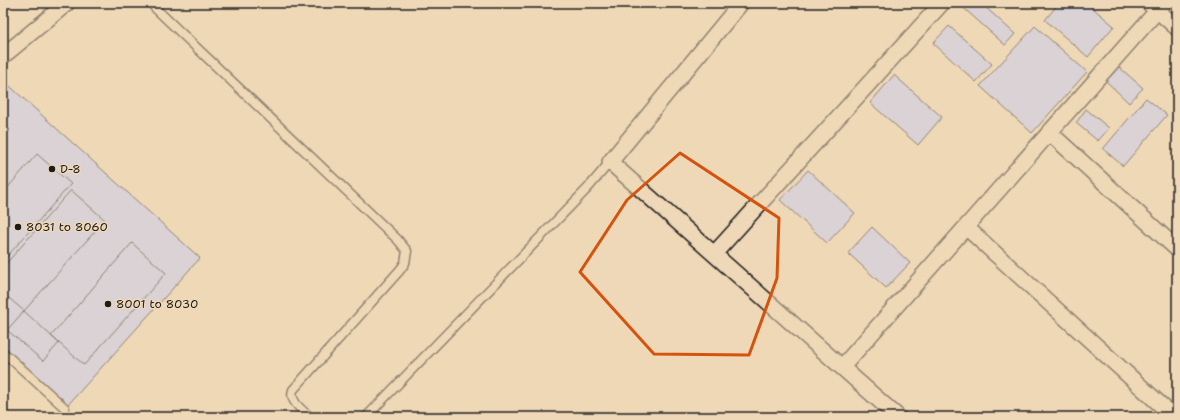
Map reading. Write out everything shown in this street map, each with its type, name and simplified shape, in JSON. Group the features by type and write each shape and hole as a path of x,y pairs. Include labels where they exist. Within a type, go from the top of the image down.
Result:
{"street":[{"path":"3,56 66,3"},
{"path":"741,3 610,162 898,417"},
{"path":"714,254 942,3"},
{"path":"842,367 1050,132 1157,5 1177,28"},
{"path":"1050,132 1177,249"},
{"path":"966,228 1174,417"}],"lane":[{"path":"154,7 398,240 407,252 405,263 400,270 293,390 293,399 296,404 310,417"},
{"path":"366,417 588,188 610,162"},
{"path":"3,352 65,408"}],"highlighted area":[{"path":"680,153 779,218 777,278 749,355 654,354 580,272 627,200"}],"building":[{"path":"958,3 981,3 1015,34 1005,45"},
{"path":"1059,3 1087,3 1114,26 1088,57 1045,20"},
{"path":"949,26 992,64 976,82 933,43"},
{"path":"1035,26 1087,72 1032,133 980,86"},
{"path":"1119,67 1143,88 1129,103 1106,81"},
{"path":"894,75 942,117 918,145 870,103"},
{"name":"D-8","path":"3,80 200,258 65,408 3,352"},
{"path":"1146,98 1167,115 1123,166 1103,149"},
{"path":"1086,109 1109,128 1098,141 1076,123"},
{"path":"3,124 10,130 3,138"},
{"name":"8031 to 8060","path":"37,154 71,184 3,261 3,193"},
{"path":"808,170 855,213 827,243 780,200"},
{"path":"71,190 105,220 24,311 3,293 3,267"},
{"path":"872,227 910,263 886,288 848,253"},
{"name":"8001 to 8030","path":"132,243 166,273 84,365 51,336"},
{"path":"24,311 59,343 43,361 7,330"}],"place":[{"name":"D-8","path":"52,169"},
{"name":"8031 to 8060","path":"18,227"},
{"name":"8001 to 8030","path":"108,304"}]}
